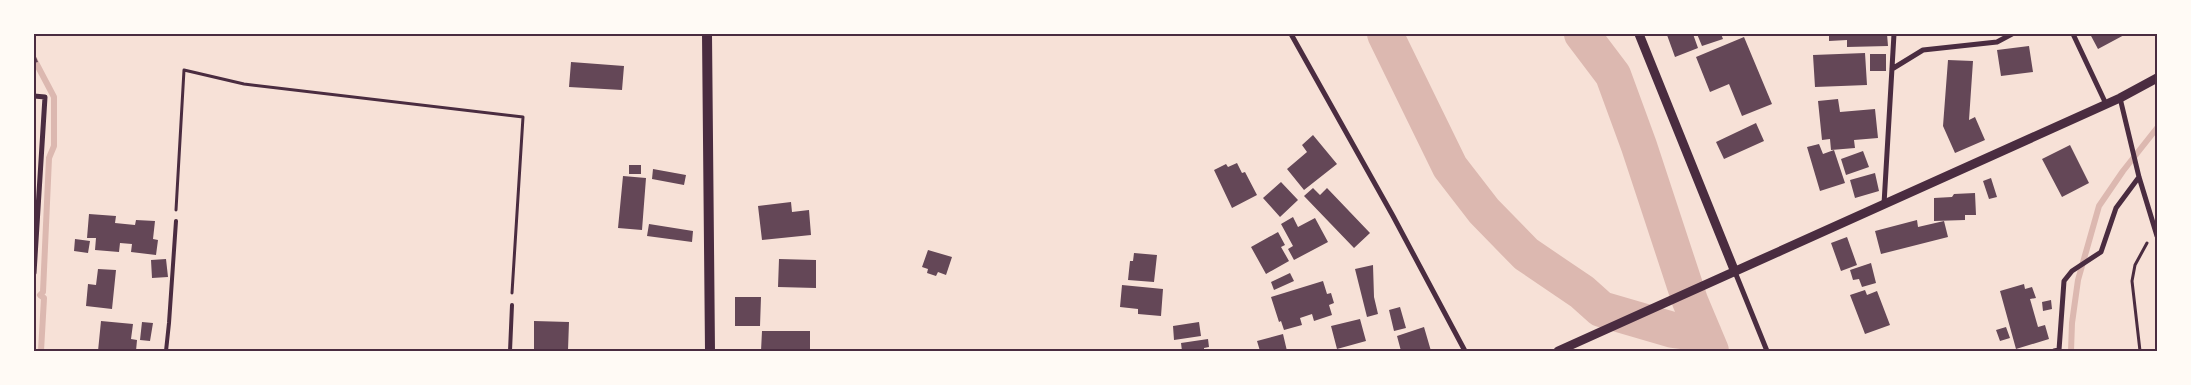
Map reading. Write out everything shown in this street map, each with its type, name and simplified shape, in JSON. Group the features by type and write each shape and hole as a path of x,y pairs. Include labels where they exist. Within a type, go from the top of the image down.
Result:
{"main road":[{"path":"707,34 710,351"}],"street":[{"path":"1291,34 1393,216 1465,351"},
{"path":"1639,34 1767,351"},
{"path":"1884,204 1894,34"},
{"path":"1892,69 1923,50 1997,42 2012,34"},
{"path":"2073,34 2106,104"},
{"path":"1558,351 2120,98 2157,78"},
{"path":"34,96 45,97 34,273"},
{"path":"2120,98 2139,177 2157,236"},
{"path":"2054,351 2059,350 2064,281 2072,271 2101,252 2116,208 2139,177"}],"lane":[{"path":"166,351 176,220"},
{"path":"510,351 512,305"}],"path":[{"path":"176,220 184,70 244,84 523,117 512,305"},
{"path":"2140,351 2132,281 2135,265 2154,229"}],"building":[{"path":"1693,34 1698,48 1675,57 1667,35"},
{"path":"1697,34 1721,34 1723,39 1702,46"},
{"path":"1829,34 1887,34 1888,46 1847,47 1847,40 1829,41"},
{"path":"2090,34 2126,34 2098,49"},
{"path":"1744,37 1772,104 1742,116 1729,84 1710,92 1696,57"},
{"path":"2029,46 2033,72 2001,76 1997,50"},
{"path":"34,52 38,62 34,63"},
{"path":"1865,53 1867,85 1815,87 1813,55"},
{"path":"1870,54 1886,54 1886,71 1870,71"},
{"path":"1948,60 1973,61 1969,120 1975,117 1985,140 1955,153 1943,126"},
{"path":"571,62 624,66 622,90 569,87"},
{"path":"1838,99 1840,112 1875,109 1878,138 1854,140 1855,148 1831,150 1830,139 1822,140 1818,101"},
{"path":"1756,123 1764,141 1724,159 1716,142"},
{"path":"1313,135 1337,164 1304,190 1287,169 1307,152 1302,145"},
{"path":"1819,144 1823,154 1834,150 1845,183 1820,191 1807,147"},
{"path":"2070,145 2089,183 2062,197 2042,159"},
{"path":"1863,151 1869,167 1846,175 1841,159"},
{"path":"1237,163 1242,173 1245,172 1257,195 1232,208 1214,170 1226,164 1228,167"},
{"path":"629,165 641,165 641,174 629,174"},
{"path":"653,169 686,175 684,185 652,179"},
{"path":"1875,173 1879,191 1855,198 1850,180"},
{"path":"623,176 646,178 642,230 618,228"},
{"path":"1991,178 1997,197 1989,199 1983,181"},
{"path":"1281,182 1298,200 1280,217 1263,198"},
{"path":"1313,188 1320,195 1327,188 1370,233 1354,248 1304,196"},
{"path":"1975,193 1976,215 1965,215 1965,220 1934,221 1934,198 1952,197 1954,194"},
{"path":"791,202 792,212 809,210 811,235 762,240 758,206"},
{"path":"89,214 116,216 115,223 135,225 136,220 155,221 153,239 158,240 156,255 131,252 132,244 120,243 119,252 95,250 96,238 87,238"},
{"path":"1293,217 1298,227 1315,218 1328,242 1294,260 1288,249 1293,246 1281,224"},
{"path":"1917,220 1918,227 1944,221 1948,237 1881,254 1875,231"},
{"path":"649,224 693,231 692,242 647,236"},
{"path":"1278,232 1285,245 1281,247 1289,261 1266,274 1251,247"},
{"path":"1847,237 1857,265 1841,271 1831,243"},
{"path":"75,239 90,241 88,253 74,251"},
{"path":"928,250 952,257 946,275 938,272 936,276 927,273 928,269 922,267"},
{"path":"1134,253 1157,255 1154,282 1128,280 1130,261 1133,261"},
{"path":"166,259 168,277 152,278 151,260"},
{"path":"779,259 816,260 816,288 778,287"},
{"path":"1871,263 1876,283 1862,287 1859,279 1853,280 1850,270"},
{"path":"1373,265 1374,297 1378,314 1367,317 1355,269"},
{"path":"98,269 116,270 112,309 86,306 88,284 96,285"},
{"path":"1290,273 1294,281 1274,290 1271,282"},
{"path":"1323,281 1327,294 1331,293 1334,303 1329,305 1332,315 1314,321 1312,314 1300,318 1302,325 1284,330 1281,321 1279,322 1271,297"},
{"path":"2024,284 2025,289 2032,287 2036,298 2030,299 2038,327 2045,325 2049,339 2016,349 2000,291"},
{"path":"1122,285 1163,289 1161,316 1138,314 1138,309 1120,307"},
{"path":"1865,290 1867,295 1877,291 1890,325 1865,334 1850,295"},
{"path":"735,297 761,297 760,326 735,326"},
{"path":"2051,300 2052,309 2043,311 2042,302"},
{"path":"1400,307 1406,328 1394,331 1389,310"},
{"path":"1360,319 1366,341 1337,349 1331,326"},
{"path":"101,321 133,324 131,339 137,340 136,351 98,351"},
{"path":"534,321 569,322 568,350 534,349"},
{"path":"142,322 153,323 150,341 140,340"},
{"path":"1199,322 1201,336 1174,340 1173,326"},
{"path":"1424,327 1431,351 1401,351 1397,336"},
{"path":"2006,327 2010,338 2000,341 1996,330"},
{"path":"762,331 810,331 810,351 761,351"},
{"path":"1283,334 1287,351 1260,351 1257,341"},
{"path":"1208,339 1209,347 1204,348 1204,351 1182,351 1181,343"}],"waterway":[{"path":"1385,34 1450,167 1484,211 1526,254 1582,292 1601,309 1673,330 1704,334"},
{"path":"1582,34 1613,75 1639,146 1690,301 1711,351"},
{"path":"34,59 54,97 54,146 49,158 43,292 40,295 44,298 41,351"},
{"path":"2071,351 2072,323 2078,280 2099,206 2123,171 2157,128"}]}
